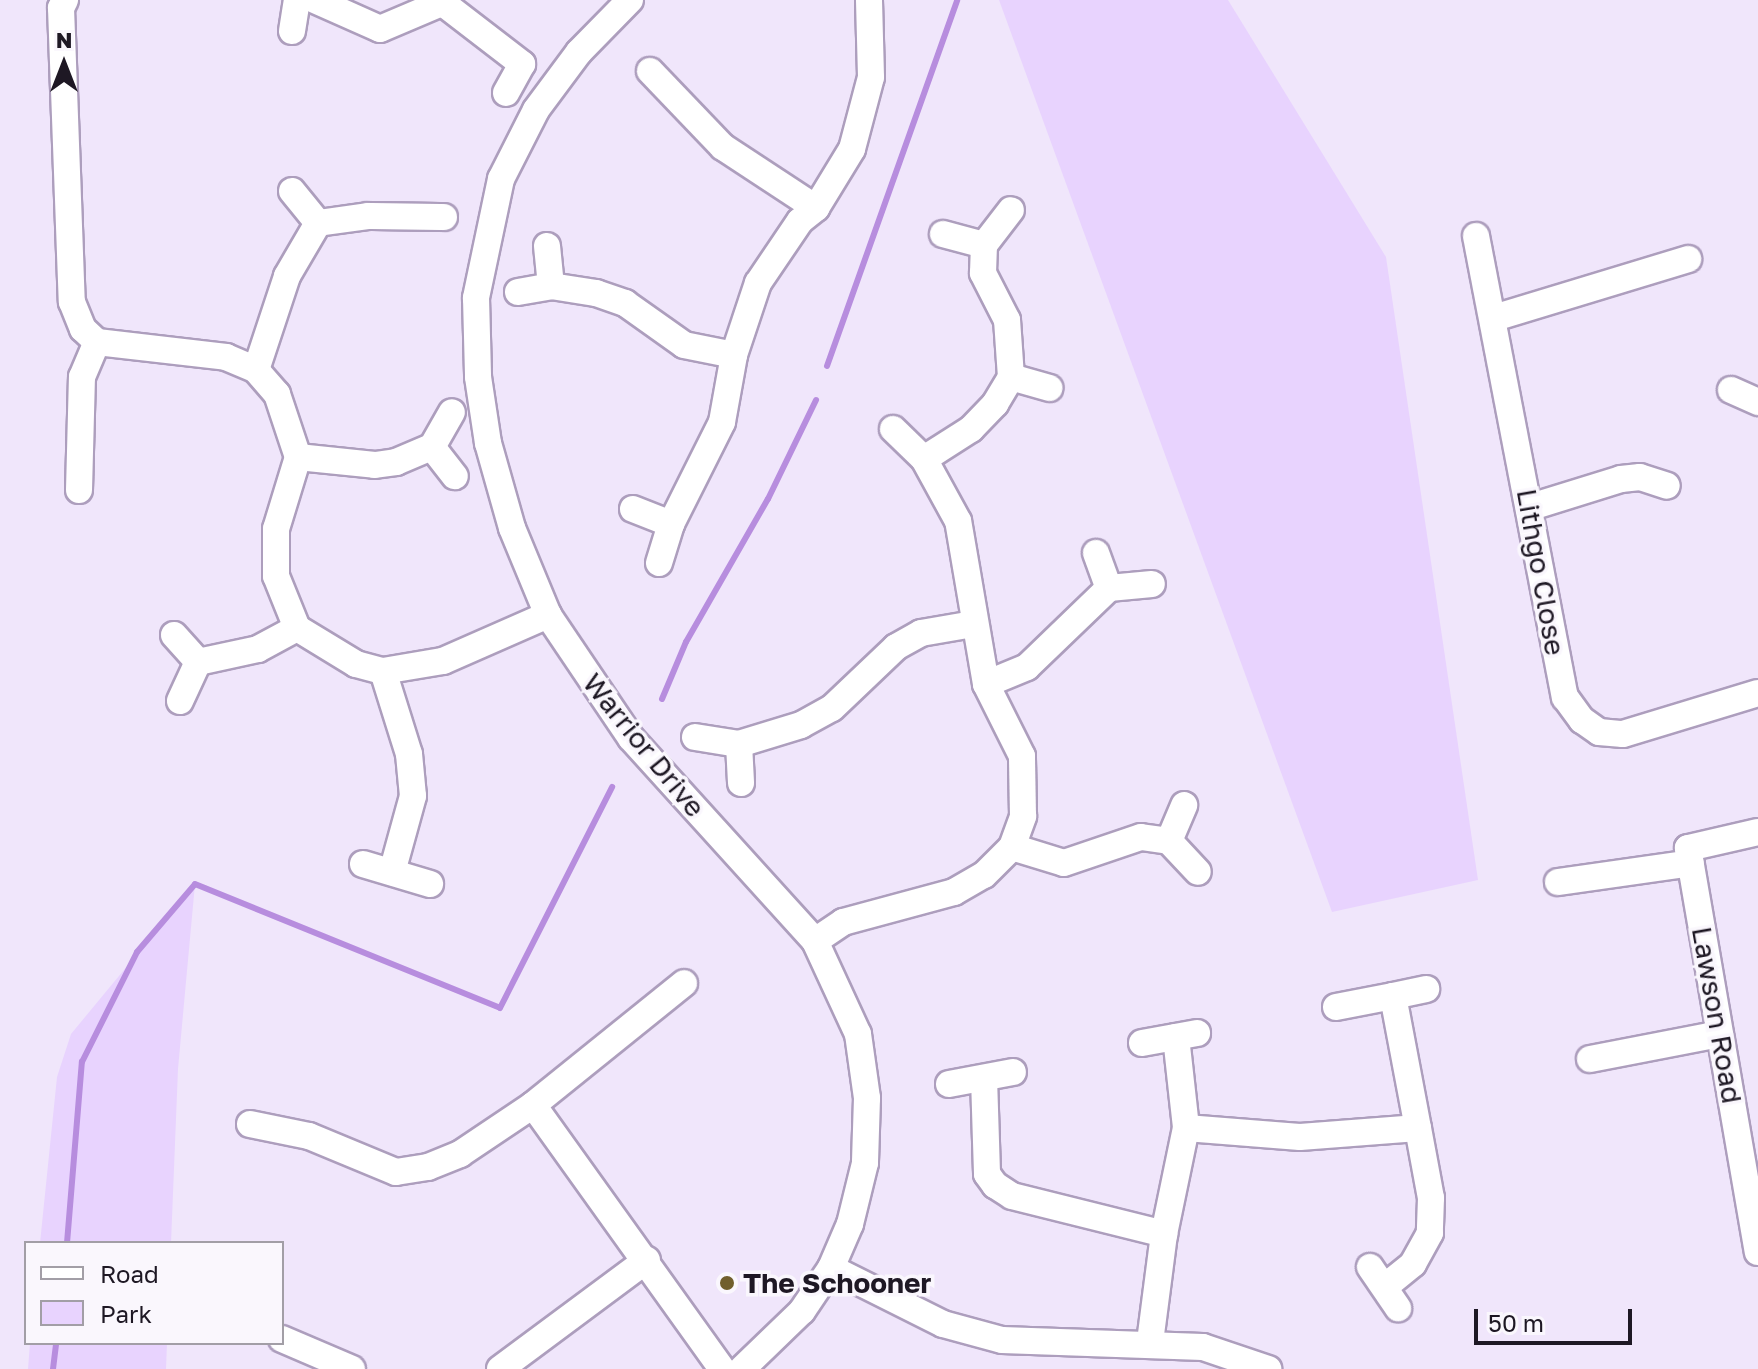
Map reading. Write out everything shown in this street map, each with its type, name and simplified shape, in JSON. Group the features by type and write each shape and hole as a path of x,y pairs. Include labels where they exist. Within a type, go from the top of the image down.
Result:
{"street":[{"path":"65,0 61,8 72,302 83,329 97,342 226,357 256,370 288,417 298,457 274,549 276,576 297,628 356,664 383,671 443,661 548,615"},
{"path":"292,31 297,0"},
{"path":"315,0 380,29 439,2 522,64 506,93"},
{"name":"Warrior Drive","path":"630,0 579,52 529,124 501,179 476,298 478,377 488,443 512,528 548,615 631,738 815,941 858,1034 867,1098 865,1163 850,1224 831,1268 802,1311 742,1369"},
{"path":"659,563 671,524 722,422 734,355 758,283 800,221 816,208 852,149 863,117 871,77 869,0"},
{"path":"650,71 723,147 816,208"},
{"path":"292,191 318,223"},
{"path":"924,459 971,429 1011,377 1007,320 983,273 984,245 1011,210"},
{"path":"318,223 368,216 444,217"},
{"path":"256,370 287,276 318,223"},
{"path":"943,234 984,245"},
{"name":"Lithgo Close","path":"1476,236 1531,507 1565,697 1582,720 1599,732 1623,734 1758,693"},
{"path":"547,246 551,286"},
{"path":"1494,318 1688,259"},
{"path":"518,292 551,286 625,303 684,345 734,355"},
{"path":"79,490 82,377 97,342"},
{"path":"1011,377 1049,388"},
{"path":"1731,390 1758,402"},
{"path":"298,457 375,465 432,447 452,412"},
{"path":"815,941 868,913 954,892 984,875 1012,847 1023,816 1026,775 986,684 973,624 969,562 958,521 924,459 893,429"},
{"path":"432,447 455,476"},
{"path":"1531,507 1621,479 1640,477 1667,486"},
{"path":"633,509 671,524"},
{"path":"1096,553 1109,588"},
{"path":"986,684 1027,667 1109,588 1152,584"},
{"path":"695,737 739,744 790,730 832,708 875,664 921,633 973,624"},
{"path":"198,662 274,644 297,628"},
{"path":"174,635 198,662"},
{"path":"180,701 198,662"},
{"path":"383,671 409,754 413,796 392,872"},
{"path":"739,744 741,783"},
{"path":"1169,841 1184,805"},
{"path":"1558,882 1691,863 1688,848 1758,832"},
{"path":"1012,847 1064,863 1115,841 1141,837 1169,841 1198,872"},
{"name":"Lawson Road","path":"1691,863 1758,1252"},
{"path":"363,864 430,884"},
{"path":"250,1124 309,1136 396,1172 460,1154 533,1105 684,983"},
{"path":"1336,1007 1426,989"},
{"path":"1384,1287 1413,1264 1430,1233 1431,1198 1393,996"},
{"path":"1590,1059 1720,1034"},
{"path":"1142,1043 1186,1035 1186,1128 1164,1234 1150,1342"},
{"path":"949,1084 1013,1072"},
{"path":"984,1078 987,1174 995,1185 1012,1196 1164,1234"},
{"path":"533,1105 647,1260 722,1369"},
{"path":"1186,1128 1300,1137 1418,1128"},
{"path":"500,1369 647,1260"},
{"path":"831,1268 943,1324 1002,1340 1150,1342 1203,1347 1255,1366"},
{"path":"284,1340 352,1369"}],"green space":[{"path":"999,0 1228,0 1386,257 1478,880 1332,912"},
{"path":"195,884 178,1069 171,1241 40,1241 57,1077 71,1034"},
{"path":"30,1345 167,1345 166,1369 28,1369"}],"waterway":[{"path":"827,366 957,0"},
{"path":"662,699 686,642 768,499 816,400"},
{"path":"67,1241 82,1062 137,952 195,884 500,1008 612,787"},
{"path":"53,1369 56,1345"}],"place":[{"name":"The Schooner","path":"727,1283"}]}
